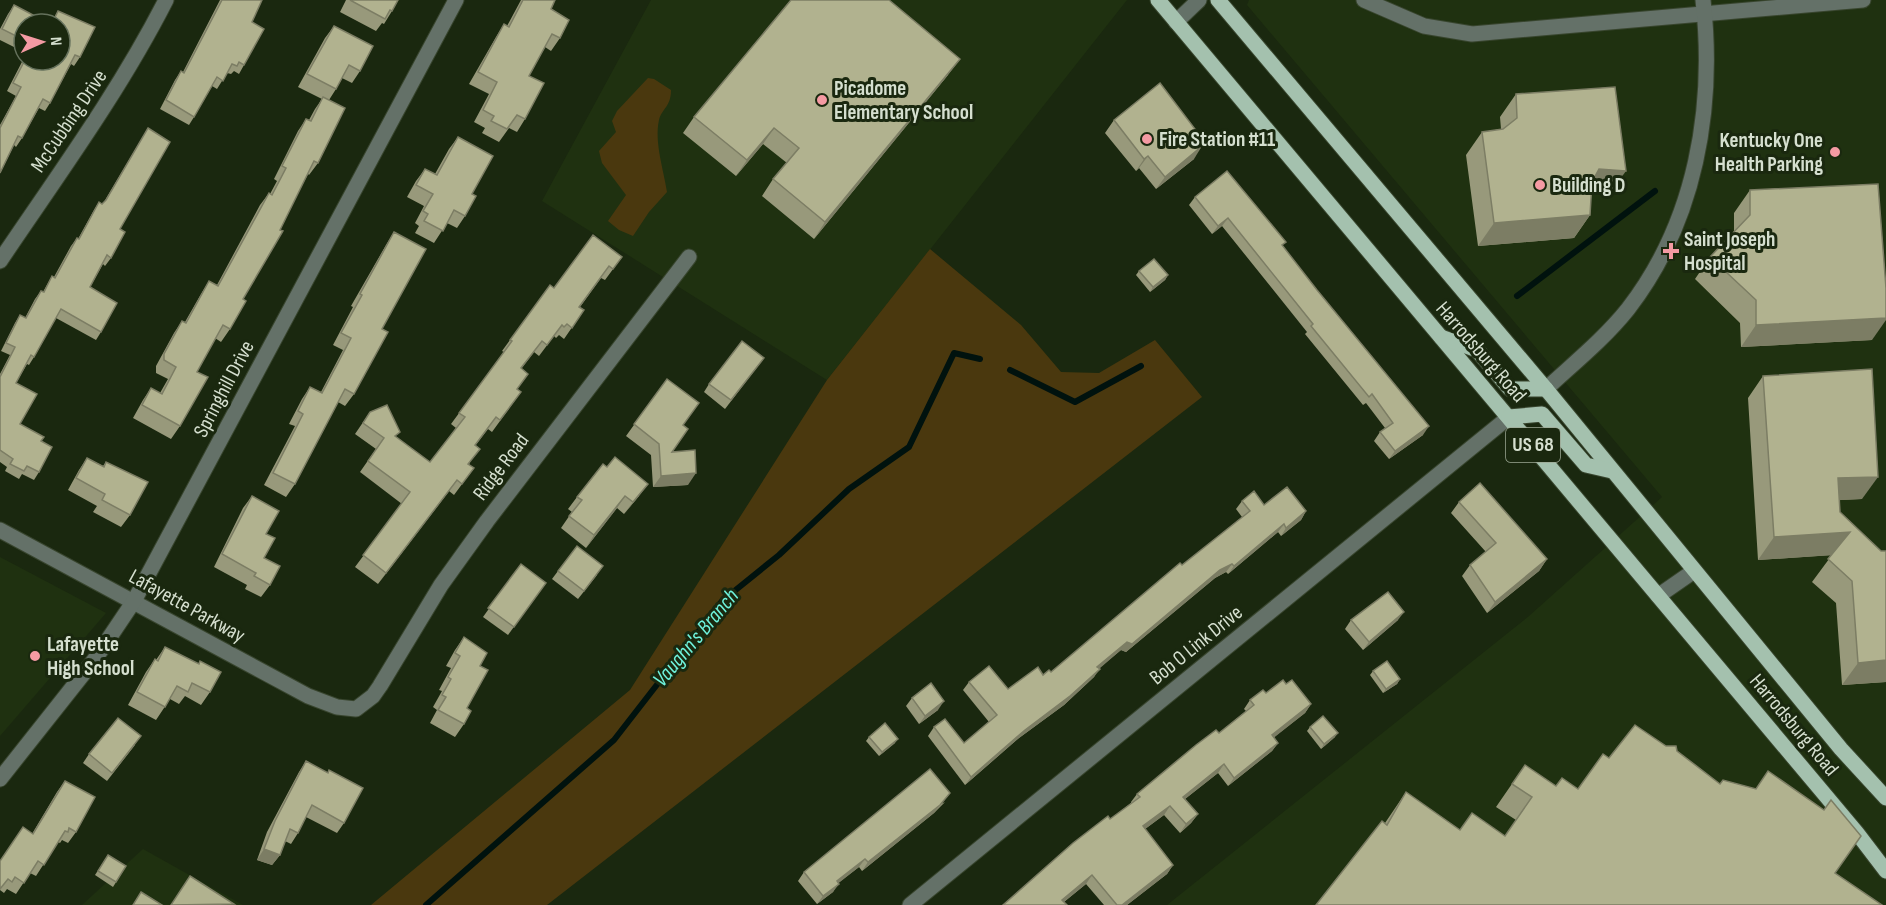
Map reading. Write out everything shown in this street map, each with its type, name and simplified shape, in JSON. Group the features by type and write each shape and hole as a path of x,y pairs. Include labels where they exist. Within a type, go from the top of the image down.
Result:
{"main road":[{"name":"Harrodsburg Road","path":"1158,0 1509,417 1886,871"},
{"name":"Harrodsburg Road","path":"1218,0 1546,388 1694,572 1841,749 1886,798"},
{"path":"1440,336 1477,350 1510,389 1546,388"},
{"path":"1509,417 1542,414 1586,465 1612,471"}],"street":[{"name":"McCubbing Drive","path":"0,261 105,108 137,56 166,0"},
{"name":"Springhill Drive","path":"0,779 95,659 134,601 456,0"},
{"path":"1176,22 1199,0"},
{"path":"1364,0 1424,26 1472,34 1704,8 1863,0"},
{"path":"1546,388 1597,343 1629,308 1650,276 1683,209 1696,163 1704,116 1704,8"},
{"name":"Ridge Road","path":"356,709 373,696 380,686 441,585 487,521 689,257"},
{"name":"Bob O Link Drive","path":"910,905 1509,417"},
{"name":"Lafayette Parkway","path":"0,530 308,696 337,707 356,709"},
{"path":"1658,596 1694,572"}],"shaded area":[{"name":"Picadome Elementary School","path":"651,0 1127,0 827,380 542,201"},
{"name":"Saint Joseph Hospital","path":"1249,0 1886,0 1886,905 1167,905 1529,616 1662,497 1247,5"},
{"path":"648,78 654,79 671,90 670,100 660,116 658,129 667,192 649,212 633,236 619,230 608,221 626,195 602,163 599,151 616,132 612,121 617,111"},
{"path":"930,249 1021,325 1061,372 1099,373 1155,340 1202,397 547,905 371,905 630,690 827,380"},
{"name":"Lafayette High School","path":"0,557 106,613 0,736"},
{"path":"143,849 243,905 82,905"}],"building":[{"path":"222,0 262,0 252,22 264,29 244,65 239,62 237,66 232,64 223,81 217,77 194,117 166,100 181,71 184,73"},
{"path":"350,0 398,0 385,19"},
{"path":"523,0 555,0 551,9 569,20 560,38 552,34 529,76 544,83 525,119 517,115 507,129 491,121 494,116 483,110 497,82 478,72 504,24 509,27"},
{"path":"791,0 889,0 960,59 825,222 773,179 799,148 774,128 747,160 694,117"},
{"path":"14,5 27,12 12,12 12,34 2,29"},
{"path":"72,17 95,27 80,57 75,55 72,61"},
{"path":"334,26 373,46 360,71 349,65 336,89 307,74"},
{"path":"19,72 66,72 50,103 43,99 22,138 18,136 0,173 0,128 21,87 13,83"},
{"name":"Fire Station #11","path":"1160,83 1198,133 1194,136 1202,146 1165,177 1148,156 1144,159 1114,120"},
{"name":"Building D","path":"1615,87 1626,171 1599,169 1592,182 1590,215 1494,223 1482,132 1503,129 1517,118 1516,94"},
{"path":"323,97 345,108 318,163 314,161 280,230 283,231 243,299 246,301 230,329 223,325 197,372 208,377 180,426 142,405 151,388 162,394 176,367 164,360 164,354 182,321 186,323 209,281 218,286 269,193 272,195 286,168 282,166 306,119 311,121"},
{"path":"148,128 170,142 120,229 125,232 111,258 107,255 90,287 117,303 101,332 61,309 34,357 31,355 16,383 37,394 20,424 44,437 41,441 52,447 39,472 27,466 24,471 10,464 13,459 0,450 0,377 15,347 6,343 20,315 26,318 41,291 44,292 52,276 55,278 99,202 102,204 106,200"},
{"path":"458,137 493,156 472,194 476,196 465,216 454,210 443,231 424,221 428,214 423,211 433,194 416,185 425,169 437,175"},
{"path":"1227,171 1286,242 1282,245 1317,290 1429,426 1395,451 1380,432 1393,423 1372,394 1369,397 1228,218 1218,226 1195,197"},
{"path":"1878,184 1886,318 1756,325 1756,300 1710,257 1750,215 1750,190"},
{"path":"394,232 426,249 382,329 388,332 354,394 345,389 295,484 273,473 303,414 298,411 310,387 322,393 351,338 341,333"},
{"path":"593,235 622,257 613,269 609,266 579,307 584,310 572,328 567,324 564,327 562,325 547,345 542,341 521,368 528,374 517,389 521,392 500,420 496,417 475,445 480,449 468,464 474,468 462,484 457,480 386,573 363,555 410,492 368,461 384,438 363,423 370,412 387,405 400,432 395,436 430,462 465,417 459,413 512,341 510,340 550,285 554,288"},
{"path":"1154,259 1168,275 1153,287 1139,271"},
{"path":"742,341 764,358 731,400 709,384"},
{"path":"1872,369 1878,477 1838,478 1840,512 1881,551 1886,551 1886,660 1858,663 1852,581 1828,559 1850,532 1774,537 1763,376"},
{"path":"667,379 699,403 683,425 688,429 672,452 695,450 696,473 661,476 659,444 634,424"},
{"path":"615,457 648,484 633,502 625,496 594,535 569,516 582,500 577,497 603,464 607,467"},
{"path":"87,458 104,467 106,462 148,482 130,515 102,500 105,494 76,478"},
{"path":"1480,483 1547,559 1495,602 1470,565 1496,543 1459,502"},
{"path":"1287,487 1306,511 1286,528 1284,524 1234,566 1232,564 1220,570 1132,644 1127,642 1097,667 1100,669 1070,696 1025,730 971,777 934,727 945,719 964,743 997,715 969,682 989,666 1008,689 1038,667 1043,675 1049,670 1051,672 1180,563 1182,565 1250,511 1242,501 1254,491 1264,505"},
{"path":"252,496 279,511 266,534 275,538 264,558 280,566 270,585 254,576 256,573 222,554"},
{"path":"577,546 603,566 584,591 558,571"},
{"path":"521,564 546,583 514,627 488,608"},
{"path":"1388,592 1404,612 1369,642 1351,620"},
{"path":"464,637 487,653 480,666 488,670 467,708 471,711 464,724 438,710 446,697 442,695 451,679 448,677 460,656 455,653"},
{"path":"165,647 221,672 210,692 192,683 188,692 177,686 165,707 137,692 155,659 158,661"},
{"path":"1387,661 1400,679 1386,689 1373,671"},
{"path":"1283,680 1286,684 1292,680 1311,704 1272,735 1278,743 1234,778 1224,764 1183,797 1198,814 1186,824 1170,806 1143,826 1173,865 1122,905 1117,905 1092,875 1062,900 1067,905 1003,905 1073,843 1108,816 1110,819 1140,797 1137,794 1196,745 1216,730 1219,733 1254,705 1250,700 1263,690 1266,693"},
{"path":"931,683 944,701 925,716 912,698"},
{"path":"1323,716 1338,733 1324,744 1310,727"},
{"path":"118,718 141,736 112,773 89,754"},
{"path":"885,723 898,739 882,752 869,737"},
{"path":"1635,725 1666,746 1676,746 1677,751 1720,784 1723,780 1756,789 1768,771 1824,810 1831,800 1861,836 1835,873 1882,905 1316,905 1382,821 1387,825 1406,792 1460,830 1472,813 1505,836 1532,797 1512,784 1525,765 1556,786 1562,778 1578,789 1603,754 1609,758"},
{"path":"306,761 363,788 344,823 312,805 298,833 290,829 280,855 264,849 275,821"},
{"path":"930,769 950,793 940,805 868,862 865,859 837,881 839,884 823,896 804,872"},
{"path":"65,781 95,797 76,832 69,828 68,832 65,831 44,865 38,861 24,883 15,877 12,882 8,879 0,889 0,861 23,827 33,834"},
{"path":"108,855 126,866 116,882 98,871"},
{"path":"190,876 234,904 171,905"},
{"path":"141,892 162,905 133,905"}],"waterway":[{"name":"Vaughn's Branch","path":"1517,296 1655,191"},
{"name":"Vaughn's Branch","path":"426,905 614,740 722,601 779,555 849,489 909,447 954,353 980,359"},
{"name":"Vaughn's Branch","path":"1010,370 1075,402 1141,366"}],"place":[{"name":"Picadome Elementary School","path":"822,100"},
{"name":"Fire Station #11","path":"1147,139"},
{"name":"Kentucky One Health Parking","path":"1835,152"},
{"name":"Building D","path":"1540,185"},
{"name":"Saint Joseph Hospital","path":"1671,251"},
{"name":"Lafayette High School","path":"35,656"}]}
